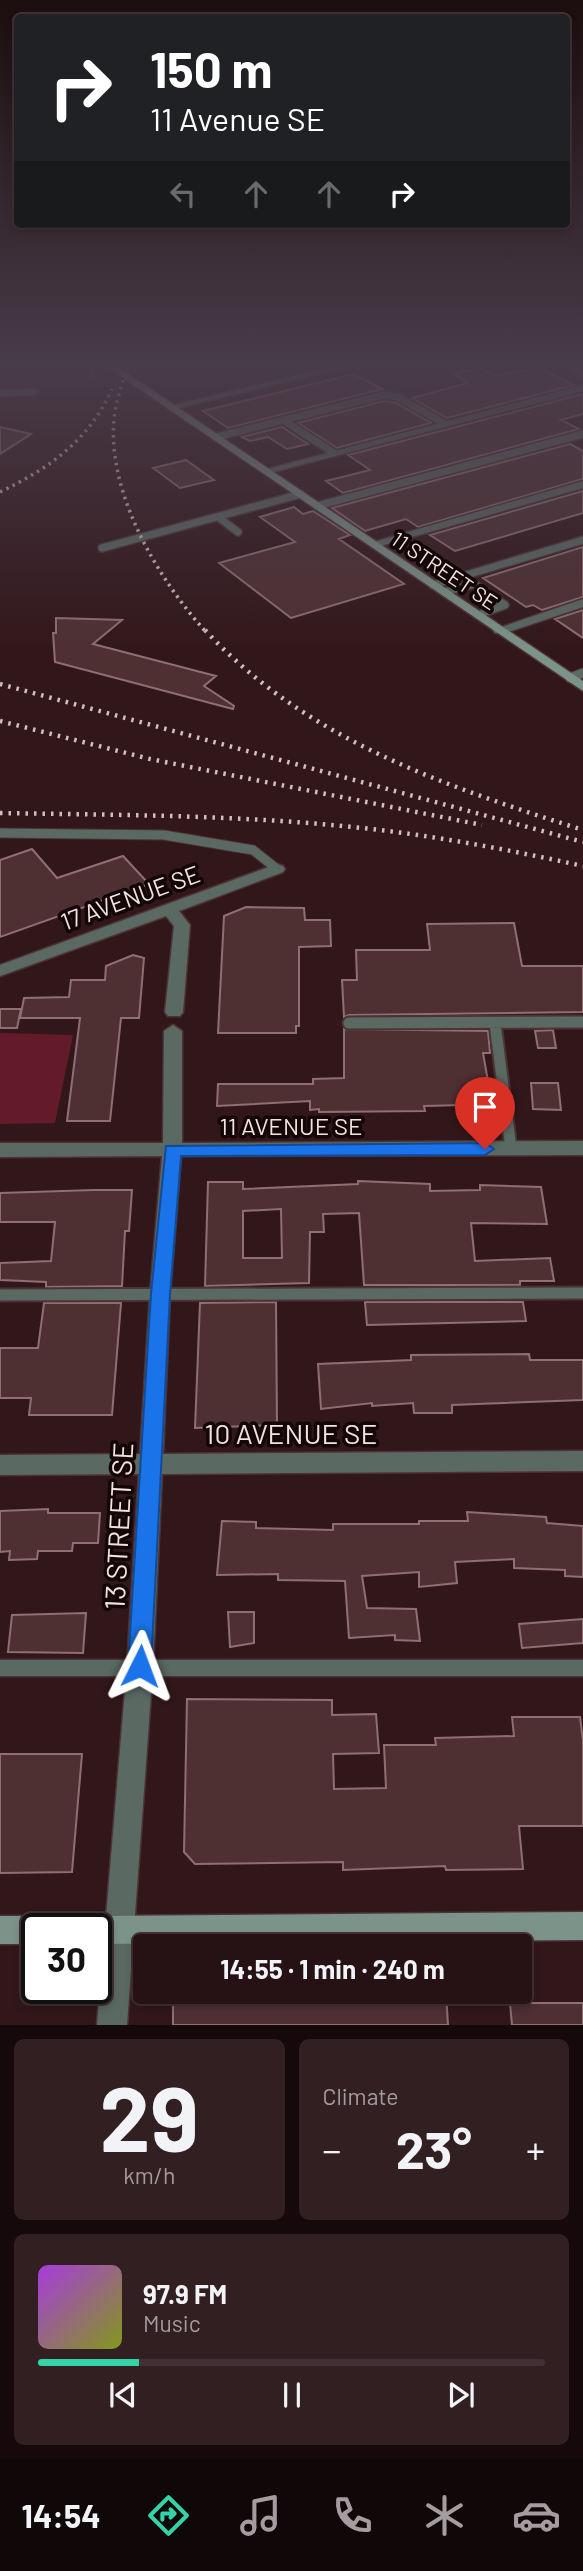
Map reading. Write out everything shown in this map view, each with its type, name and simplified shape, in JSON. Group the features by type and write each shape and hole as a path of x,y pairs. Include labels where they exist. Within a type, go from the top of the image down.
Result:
{"street":[{"name":"11 STREET SE","path":"252,462 583,687"},
{"path":"266,471 302,462"},
{"path":"373,544 583,484"},
{"path":"500,630 583,603"},
{"name":"17 AVENUE SE","path":"0,971 276,869"},
{"name":"13 STREET SE","path":"110,1913 140,1666 160,1294 172,1150 174,1022 183,925 169,909"},
{"name":"11 AVENUE SE","path":"0,1150 583,1148"},
{"name":"10 AVENUE SE","path":"0,1465 583,1461"},
{"path":"112,1930 583,1926"},
{"path":"0,1930 21,1930"},
{"name":"13 STREET SE","path":"111,2004 112,2025"}],"lane":[{"path":"317,506 481,462"},
{"path":"102,548 301,494"},
{"path":"218,517 238,532"},
{"path":"439,588 583,540"},
{"path":"439,588 474,584 505,605 478,615"},
{"path":"570,678 583,673"},
{"path":"0,833 164,835 253,850 276,869"},
{"path":"349,1023 583,1022"},
{"path":"495,1023 511,1149"},
{"path":"0,1295 583,1293"},
{"path":"0,1668 583,1668"}],"shaded area":[{"path":"0,1033 73,1035 55,1123 0,1124"}],"building":[{"path":"188,462 214,480 180,488 153,468"},
{"path":"358,462 459,462 343,493 326,481 370,470"},
{"path":"505,462 583,462 583,479 418,527 406,519 365,531 332,508"},
{"path":"583,491 583,513 455,551 430,535"},
{"path":"294,507 303,514 313,511 350,535 339,539 404,584 291,618 219,563 295,542 260,517"},
{"path":"583,547 583,597 542,610 533,605 526,607 483,578"},
{"path":"583,610 583,638 555,619"},
{"path":"56,618 122,620 93,644 216,676 204,686 234,706 233,709 55,662 53,633 56,633"},
{"path":"32,849 57,878 123,856 149,884 0,937 0,860"},
{"path":"246,907 304,908 305,920 330,920 331,946 299,947 299,1026 296,1026 296,1033 218,1033 224,916"},
{"path":"514,923 522,966 583,966 583,1012 344,1017 342,980 357,980 356,950 430,950 427,924"},
{"path":"133,955 144,958 139,1018 121,1018 110,1121 67,1121 80,1018 20,1018 24,998 69,997 71,980 105,980 106,966"},
{"path":"0,1009 21,1009 17,1028 0,1028"},
{"path":"344,1029 488,1031 490,1053 483,1053 493,1109 465,1111 464,1105 424,1106 425,1111 319,1112 319,1109 310,1110 310,1101 217,1106 218,1084 313,1084 313,1079 344,1078"},
{"path":"553,1030 556,1048 538,1048 535,1031"},
{"path":"531,1083 558,1083 561,1110 533,1109"},
{"path":"358,1181 430,1184 430,1191 480,1190 480,1185 541,1187 547,1224 471,1223 475,1261 550,1258 554,1281 520,1281 520,1285 364,1285 359,1213 323,1214 324,1232 310,1232 309,1283 205,1286 208,1182 243,1182 243,1189 358,1184","holes":["281,1209 282,1258 243,1258 243,1211"]},
{"path":"132,1190 129,1231 125,1231 122,1286 46,1287 46,1282 0,1280 0,1263 51,1261 55,1222 0,1222 0,1193"},
{"path":"276,1302 277,1425 195,1428 200,1303"},
{"path":"365,1302 523,1302 526,1321 367,1325"},
{"path":"44,1303 121,1303 112,1415 29,1415 31,1398 0,1398 0,1348 38,1348"},
{"path":"529,1354 530,1360 583,1360 583,1400 452,1405 452,1413 414,1413 413,1403 372,1406 372,1403 321,1409 318,1364 411,1360 411,1355"},
{"path":"48,1509 48,1513 100,1513 98,1543 73,1543 72,1551 38,1551 37,1559 9,1560 10,1551 0,1552 0,1511"},
{"path":"467,1512 546,1517 547,1523 583,1526 583,1577 565,1576 565,1570 514,1568 514,1559 455,1562 457,1583 419,1587 419,1572 362,1576 367,1608 416,1609 420,1641 395,1640 395,1635 349,1638 345,1581 278,1580 278,1574 217,1575 222,1521 256,1522 256,1528 333,1530 333,1524 468,1521"},
{"path":"228,1612 254,1612 254,1643 230,1647"},
{"path":"86,1613 83,1653 8,1652 12,1615"},
{"path":"583,1619 583,1643 522,1648 519,1624"},
{"path":"187,1699 332,1700 332,1715 376,1714 379,1753 333,1754 334,1789 386,1788 384,1745 436,1745 435,1738 514,1736 512,1717 580,1717 583,1741 583,1826 519,1826 523,1869 446,1870 445,1866 343,1870 343,1862 195,1864 184,1852"},
{"path":"0,1754 82,1754 72,1872 0,1873"},
{"path":"583,2003 583,2025 512,2025 510,2004"},
{"path":"173,2004 447,2004 448,2025 173,2025"}],"railway":[{"path":"0,492 52,462"},
{"path":"116,462 127,505 139,533 170,587 206,632"},
{"path":"205,630 245,668 287,701 380,755 480,796 583,830"},
{"path":"0,684 583,842"},
{"path":"0,721 150,759 482,825"},
{"path":"0,813 181,816 317,824 446,839 583,866"}],"route":[{"path":"140,1666 160,1294 172,1150 485,1149"}]}
